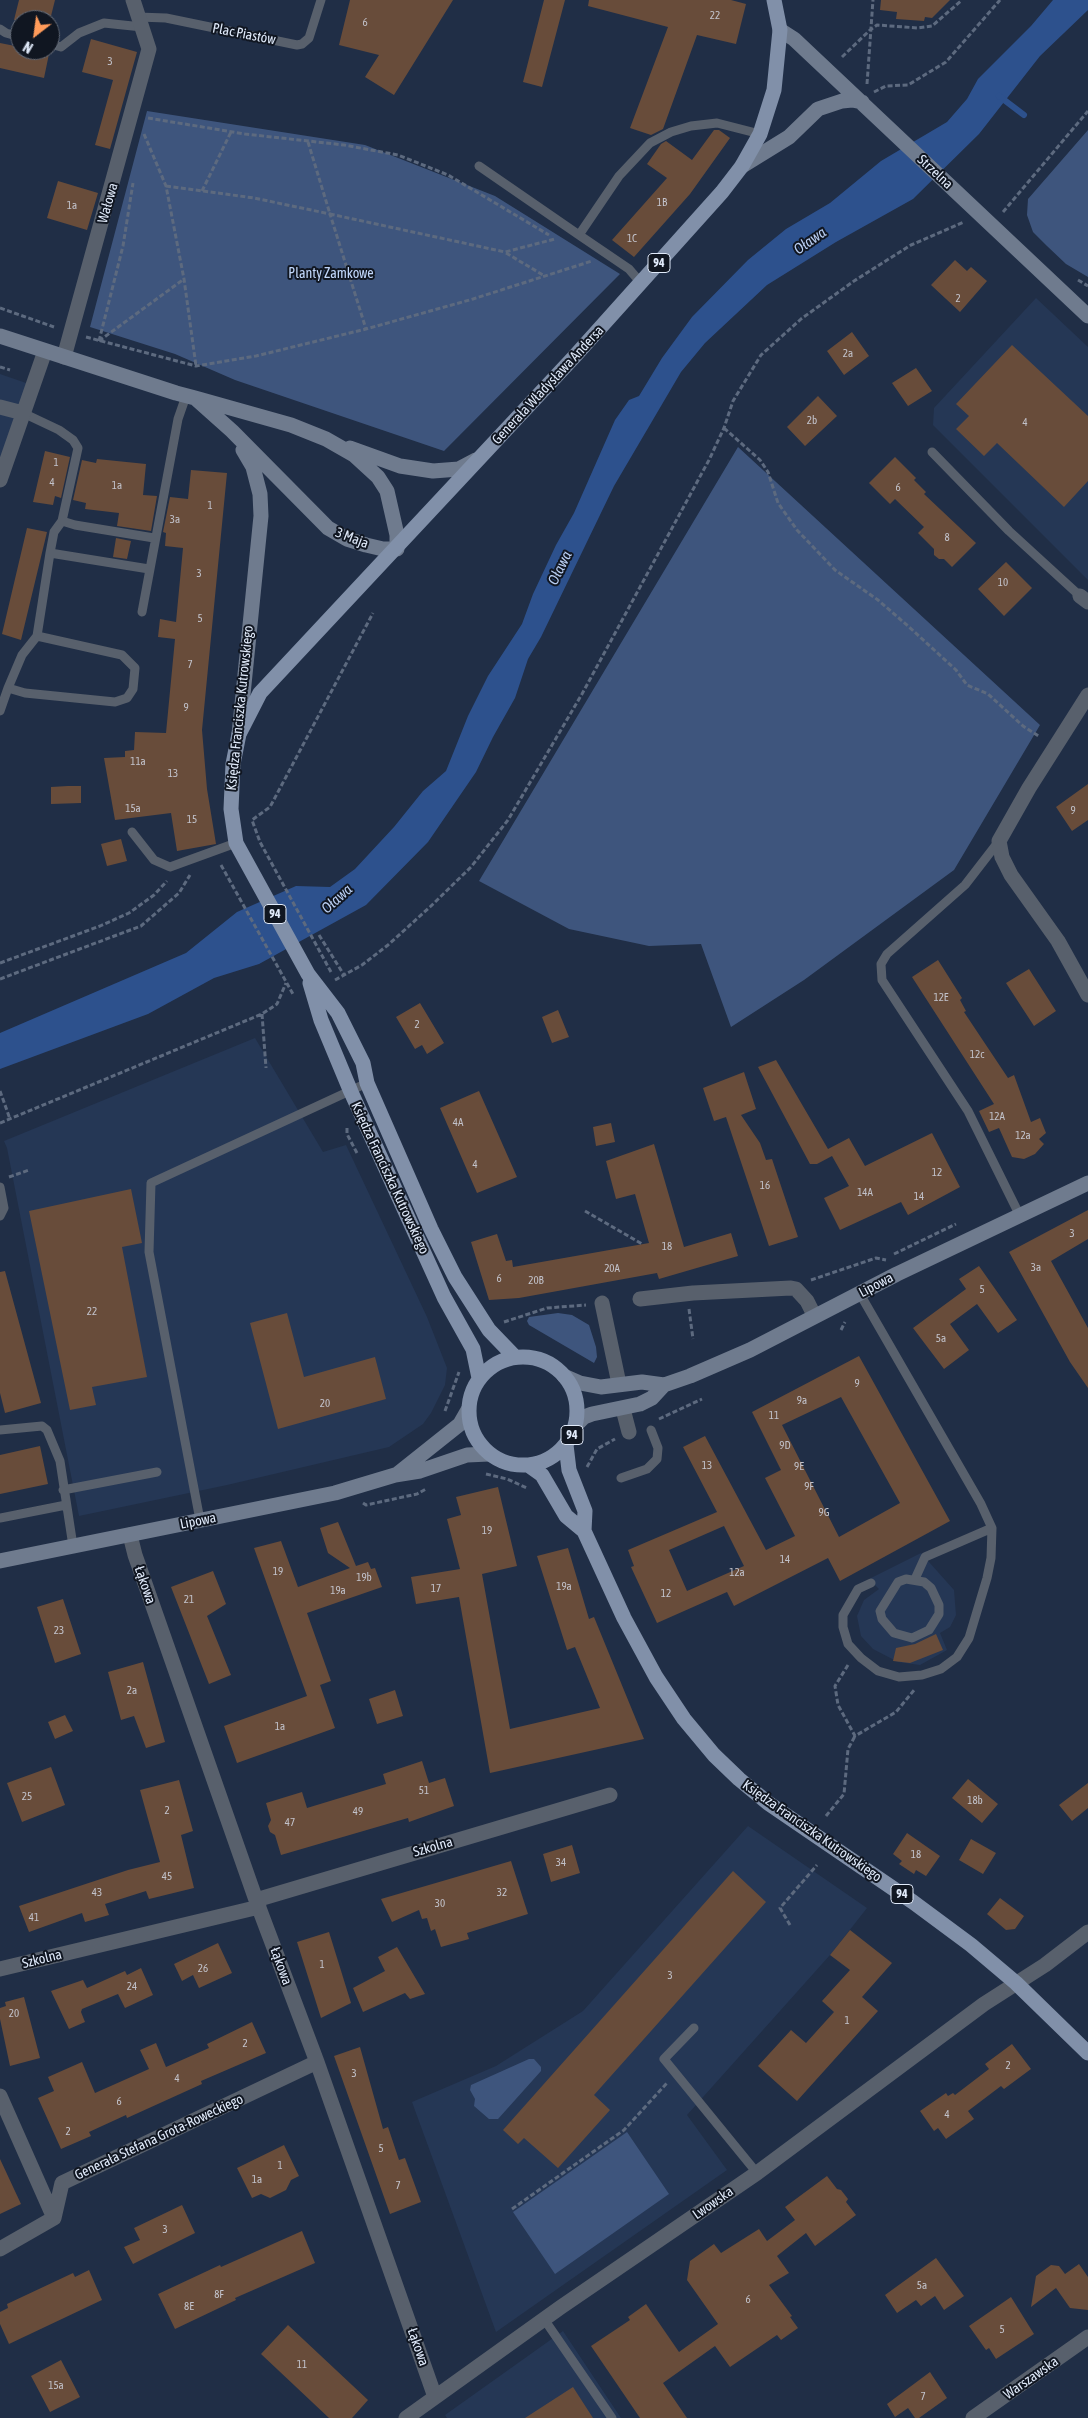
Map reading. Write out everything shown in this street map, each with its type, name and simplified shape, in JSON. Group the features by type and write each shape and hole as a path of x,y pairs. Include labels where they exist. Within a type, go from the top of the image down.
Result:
{"main road":[{"name":"Generała Władysława Andersa","path":"239,734 260,693 483,456 642,282 722,192 742,166 760,134 774,90 780,30 774,0"},
{"name":"Strzelna","path":"780,30 794,39 1088,316"},
{"path":"742,166 789,137 818,110 842,101 852,100 865,105"},
{"name":"3 Maja","path":"0,336 191,396 291,425 400,466 433,471 460,469 483,456"},
{"name":"3 Maja","path":"191,396 232,431 328,528 347,539 366,545 382,549 397,549 397,535 387,491 378,477 354,455 330,441"},
{"name":"Księdza Franciszka Kutrowskiego","path":"232,431 253,467 260,494 261,516 239,734 234,764 231,809 238,848 308,974 338,1013 362,1063 367,1083 431,1230 455,1277 490,1330 515,1357"},
{"name":"Księdza Franciszka Kutrowskiego","path":"308,974 321,1020 351,1092 444,1297 470,1343 479,1378"},
{"name":"Lipowa","path":"576,1425 584,1417 592,1414 640,1404 652,1398 664,1385 700,1372 750,1350 1019,1214 1088,1183"},
{"path":"479,1378 490,1368 515,1357"},
{"name":"94","path":"479,1378 473,1388 468,1410 473,1435 489,1454 510,1465 539,1464 554,1456 566,1445 576,1425 576,1399 564,1376 542,1360 515,1357"},
{"name":"Lipowa","path":"564,1376 594,1386 642,1382 664,1385"},
{"name":"Lipowa","path":"395,1475 460,1424 468,1410"},
{"name":"Księdza Franciszka Kutrowskiego","path":"566,1445 569,1470 585,1511 584,1531"},
{"name":"Lipowa","path":"0,1561 335,1493 395,1475 420,1471 467,1455 489,1454"},
{"name":"Księdza Franciszka Kutrowskiego","path":"528,1465 542,1475 566,1516 584,1531 624,1618 656,1677 684,1719 714,1755 738,1779 768,1803 921,1908 971,1945 1016,1983 1088,2053"}],"street":[{"path":"133,0 140,22"},
{"name":"Wałowa","path":"64,357 149,49 140,22"},
{"path":"0,480 45,351"},
{"path":"0,407 22,413"},
{"path":"1088,695 999,840 1002,857 1011,875 1058,941 1088,995"},
{"path":"640,1299 687,1294 790,1288 796,1290 807,1301 814,1316"},
{"path":"602,1304 618,1379"},
{"path":"624,1413 629,1432"},
{"name":"Łąkowa","path":"130,1534 135,1555 435,2397"},
{"name":"Szkolna","path":"0,1969 258,1903 610,1795"},
{"name":"Lwowska","path":"406,2418 544,2319 757,2173 984,2004 1045,1965 1088,1932"},
{"name":"Generała Stefana Grota-Roweckiego","path":"54,2218 62,2183 317,2062"},
{"path":"0,2096 54,2218 0,2249"},
{"name":"Warszawska","path":"973,2418 1088,2337"}],"lane":[{"name":"Plac Piastów","path":"60,47 79,33 104,23 140,22 166,18 302,44 309,38 321,0"},
{"path":"579,235 620,176 650,143 671,132 691,126 717,123 760,134"},
{"path":"479,166 629,269 642,282"},
{"path":"142,612 154,538 178,418 191,396"},
{"path":"0,710 22,655 37,636 54,532 62,521 78,448 73,440 59,430 22,413"},
{"path":"932,452 1009,531 1084,599"},
{"path":"62,521 75,525 154,538"},
{"path":"50,553 149,568"},
{"path":"8,688 25,693 115,702 128,698 133,689 135,668 122,655 37,636"},
{"path":"132,832 154,860 170,867 238,848"},
{"path":"999,840 965,884 888,954 881,964 882,980 968,1111 1019,1214"},
{"path":"200,1520 149,1252 151,1183 367,1083"},
{"path":"0,1187 4,1208 0,1216"},
{"path":"860,1294 981,1504 992,1528 991,1558 987,1578 969,1638 954,1660 932,1673 899,1677 878,1671 861,1658 848,1644 843,1627 843,1615 858,1589 871,1583"},
{"path":"0,1430 42,1426 48,1430 60,1461 73,1546"},
{"path":"621,1478 647,1468 657,1459 658,1448 651,1430"},
{"path":"63,1490 157,1472"},
{"path":"0,1518 66,1505"},
{"path":"915,1579 925,1557 992,1528"},
{"path":"906,1578 915,1579 931,1588 939,1605 938,1614 929,1630 921,1636 902,1637 887,1627 880,1610 898,1582 906,1578"},
{"path":"694,2028 664,2059 757,2173"},
{"path":"544,2319 612,2418"}],"path":[{"path":"867,86 873,0"},
{"path":"842,57 870,30 878,25 918,28 932,26 962,0"},
{"path":"874,93 886,86 908,85 946,62 1000,0"},
{"path":"1002,213 1088,111"},
{"path":"144,118 231,132 344,145 398,154 448,175 561,243"},
{"path":"141,136 142,129 166,186 184,280 196,366"},
{"path":"202,191 231,132"},
{"path":"308,142 366,329"},
{"path":"99,341 122,246 133,180"},
{"path":"166,186 254,198 505,252 544,275"},
{"path":"373,613 270,807 252,820 260,842 335,980 388,945 431,906 471,867 508,820 582,694 724,428 733,401 761,355 801,319 854,281 911,245 964,222"},
{"path":"505,252 553,238"},
{"path":"99,341 196,366 256,356 366,329 473,299 591,261"},
{"path":"99,341 184,280"},
{"path":"0,308 71,333"},
{"path":"0,367 10,370"},
{"path":"724,428 760,460 768,472 778,503 797,530 834,570 878,600 956,670 967,685 988,694 1023,726 1055,747"},
{"path":"0,979 141,926 179,893 189,880 194,860"},
{"path":"0,963 100,926 129,913 154,895 182,863"},
{"path":"0,1123 262,1014 276,1004 286,983 221,865"},
{"path":"319,936 344,975"},
{"path":"262,1014 266,1068"},
{"path":"0,1091 10,1119"},
{"path":"8,1178 30,1170"},
{"path":"585,1211 642,1244"},
{"path":"796,1290 817,1276 841,1271 876,1258 886,1260"},
{"path":"687,1294 693,1339"},
{"path":"499,1324 547,1308 602,1304"},
{"path":"444,1412 459,1373"},
{"path":"501,1477 533,1492"},
{"path":"855,1736 838,1705 835,1686 852,1660 861,1658"},
{"path":"826,1816 844,1794 848,1750 855,1736 896,1712 915,1690 922,1675"},
{"path":"790,1925 780,1908 816,1865"},
{"path":"512,2209 624,2130 676,2073"}],"shaded area":[{"path":"1036,298 1088,347 1088,580 933,425 934,408"},
{"path":"0,374 29,384 0,460"},
{"path":"255,1038 323,1152 346,1145 427,1317 447,1368 445,1385 431,1413 423,1424 389,1447 227,1485 79,1516 7,1148 4,1141"},
{"path":"921,1553 954,1590 956,1615 950,1627 940,1633 947,1650 920,1665 898,1662 873,1649 861,1636 857,1616 864,1600 879,1589 869,1579"},
{"path":"748,1826 867,1908 830,1955 687,2115 727,2170 496,2332 412,2102 496,2066 583,2011"},
{"path":"563,2331 621,2418 447,2418 445,2415"}],"green space":[{"name":"Planty Zamkowe","path":"147,111 365,145 495,196 620,274 444,451 235,380 175,354 90,327"},
{"path":"1088,130 1088,277 1066,264 1033,232 1027,215 1028,199"},
{"path":"738,447 1040,725 954,870 804,980 731,1027 701,944 649,946 569,929 479,881"},
{"path":"558,1313 572,1315 589,1325 596,1347 597,1357 594,1363 529,1325 527,1321 529,1317"},
{"path":"529,2059 534,2059 541,2067 541,2071 498,2119 489,2119 474,2106 475,2099 470,2090 471,2085"},
{"path":"627,2132 669,2194 555,2274 513,2212"}],"water":[{"name":"Oława","path":"1053,0 1088,0 1088,10 1040,56 979,134 913,199 836,242 767,285 705,343 681,372 614,486 541,637 528,659 515,698 476,772 428,842 366,905 259,964 214,978 148,1014 0,1069 0,1033 186,953 237,912 296,886 330,887 355,869 394,827 423,791 446,771 468,716 488,676 522,624 533,594 556,545 574,513 615,420 629,400 639,396 662,358 692,317 748,260 786,229 830,203 881,161 947,122 967,99 978,79 1031,26"}],"building":[{"path":"19,0 55,0 52,10 16,10"},
{"path":"350,0 453,0 394,95 365,77 379,55 339,45"},
{"path":"544,0 565,0 542,87 523,82"},
{"path":"589,0 731,0 746,4 736,44 697,35 663,129 651,135 630,128 668,27 588,6"},
{"path":"881,0 950,0 932,18 925,17 924,21 896,19 897,12 880,10"},
{"path":"91,39 137,52 110,149 95,145 113,80 82,72"},
{"path":"0,43 10,45 10,60 48,60 44,78 0,68"},
{"path":"714,130 719,130 730,138 690,194 634,257 612,240 667,178 647,164 661,144 666,141 692,160"},
{"path":"58,181 98,193 87,230 47,218"},
{"path":"955,260 967,271 971,267 987,281 960,312 931,285"},
{"path":"852,332 869,356 844,375 827,351"},
{"path":"1012,345 1088,416 1088,481 1064,507 997,443 984,456 956,429 969,416 956,404"},
{"path":"916,368 932,391 908,406 892,383"},
{"path":"818,396 837,416 805,446 787,427"},
{"path":"45,451 70,457 61,498 55,496 53,505 33,502"},
{"path":"895,457 916,478 914,480 926,492 924,494 976,543 952,567 944,559 939,559 934,555 934,549 918,533 924,527 895,499 890,504 869,483"},
{"path":"97,459 146,464 143,495 157,496 151,531 117,526 119,513 85,509 86,503 73,500 82,460 96,463"},
{"path":"191,470 227,473 202,730 207,789 216,844 177,851 171,813 115,820 104,758 125,757 125,751 134,750 135,732 166,733 175,639 158,637 160,619 176,622 183,548 165,546 166,533 163,532 170,497 188,499"},
{"path":"27,528 47,532 21,640 2,634"},
{"path":"116,538 131,541 127,559 113,557"},
{"path":"1006,562 1032,588 1004,616 978,589"},
{"path":"1088,784 1088,820 1072,831 1056,807"},
{"path":"81,786 81,803 51,804 51,787"},
{"path":"121,839 127,861 107,866 101,844"},
{"path":"938,960 962,998 960,1000 966,1011 964,1012 1008,1078 1014,1075 1031,1122 1040,1118 1046,1133 1039,1139 1044,1144 1035,1154 1024,1159 1012,1157 999,1128 989,1132 979,1111 994,1104 912,977"},
{"path":"1029,969 1056,1011 1034,1026 1006,983"},
{"path":"420,1003 444,1043 427,1054 422,1045 415,1049 396,1017"},
{"path":"558,1010 569,1037 552,1043 542,1017"},
{"path":"776,1060 828,1149 849,1138 865,1166 932,1133 960,1187 908,1215 901,1202 840,1230 824,1198 849,1186 832,1156 817,1164 810,1164 758,1067"},
{"path":"744,1072 756,1109 741,1115 760,1143 766,1160 772,1159 798,1237 769,1246 726,1117 714,1121 703,1088"},
{"path":"479,1091 517,1177 477,1193 440,1108"},
{"path":"611,1123 615,1142 596,1146 593,1127"},
{"path":"654,1144 684,1247 731,1233 738,1256 659,1279 657,1273 519,1298 489,1300 471,1242 497,1234 506,1261 512,1260 513,1267 649,1243 635,1194 616,1199 606,1161"},
{"path":"131,1189 142,1243 122,1247 147,1377 92,1387 96,1405 70,1410 29,1211"},
{"path":"1088,1210 1088,1239 1051,1261 1088,1328 1088,1388 1070,1362 1009,1252"},
{"path":"979,1266 1017,1320 998,1333 977,1304 950,1324 969,1350 944,1369 913,1328 966,1289 959,1279"},
{"path":"5,1271 41,1403 5,1413 0,1393 0,1272"},
{"path":"287,1313 304,1377 375,1357 386,1399 278,1429 250,1323"},
{"path":"859,1356 950,1521 840,1581 828,1558 734,1606 727,1592 657,1623 631,1567 634,1566 628,1550 717,1512 683,1447 705,1436 766,1550 795,1536 765,1478 781,1470 752,1412","holes":["841,1397 900,1503 839,1537 782,1425","724,1526 744,1566 687,1591 669,1550"]},
{"path":"40,1446 48,1484 0,1494 0,1455"},
{"path":"498,1487 517,1566 482,1574 510,1729 600,1708 575,1647 567,1650 537,1556 568,1548 589,1619 594,1617 644,1739 490,1773 459,1597 416,1604 411,1577 460,1569 447,1519 461,1515 456,1497"},
{"path":"338,1522 356,1566 368,1562 371,1569 375,1568 382,1587 307,1613 331,1681 320,1685 335,1728 237,1763 224,1726 307,1696 254,1548 281,1541 298,1587 350,1568 328,1553 320,1528"},
{"path":"213,1571 226,1604 207,1616 231,1675 209,1684 171,1587"},
{"path":"63,1599 81,1654 55,1663 37,1607"},
{"path":"936,1634 943,1650 910,1663 893,1661 896,1648 915,1644"},
{"path":"143,1662 165,1742 146,1748 134,1716 121,1720 108,1672"},
{"path":"395,1690 403,1716 377,1724 369,1699"},
{"path":"65,1715 73,1731 55,1739 48,1722"},
{"path":"422,1761 429,1783 445,1778 454,1806 409,1822 408,1818 281,1855 275,1835 270,1832 268,1826 271,1820 266,1803 302,1792 307,1808 386,1784 383,1774"},
{"path":"51,1767 65,1805 22,1822 7,1783"},
{"path":"968,1779 998,1804 982,1823 952,1798"},
{"path":"179,1780 193,1831 181,1835 194,1888 149,1899 146,1891 105,1904 109,1915 85,1922 82,1913 29,1932 19,1906 128,1870 160,1862 140,1790"},
{"path":"1088,1783 1088,1808 1072,1821 1059,1805"},
{"path":"907,1833 940,1856 926,1876 916,1870 914,1874 899,1864 902,1861 893,1854"},
{"path":"971,1839 996,1853 983,1874 959,1860"},
{"path":"572,1845 580,1873 551,1882 543,1854"},
{"path":"511,1861 528,1914 467,1933 469,1939 441,1947 435,1929 431,1931 427,1918 422,1919 419,1910 392,1922 381,1899"},
{"path":"733,1871 766,1902 594,2095 610,2110 558,2168 524,2138 518,2144 503,2130"},
{"path":"1000,1898 1024,1916 1015,1929 1006,1930 987,1914"},
{"path":"850,1930 892,1963 862,1997 878,2011 797,2101 758,2066 791,2030 806,2043 834,2012 822,2001 850,1970 830,1955"},
{"path":"329,1932 351,2003 321,2018 297,1942"},
{"path":"218,1943 232,1973 199,1988 193,1975 182,1981 174,1964"},
{"path":"397,1947 425,1994 410,1999 405,1993 363,2012 353,1988 385,1971 378,1957"},
{"path":"141,1968 153,1995 125,2008 118,1994 82,2009 81,2012 85,2022 69,2029 51,1991 83,1980 87,1988 125,1971 127,1975"},
{"path":"24,1997 40,2058 10,2066 0,2019 0,2008 6,2006 5,2002"},
{"path":"252,2022 266,2053 201,2081 202,2084 127,2118 126,2115 89,2132 91,2136 61,2149 38,2098 54,2091 48,2077 82,2062 95,2093 149,2069 140,2050 156,2043 166,2067 209,2048 207,2044"},
{"path":"1012,2044 1031,2069 1004,2089 1001,2086 968,2111 974,2119 946,2139 938,2128 934,2131 920,2111 946,2093 948,2096 953,2093 955,2095 989,2069 985,2064"},
{"path":"360,2047 383,2129 388,2127 399,2160 405,2158 421,2202 390,2214 334,2056"},
{"path":"284,2145 299,2176 291,2180 286,2190 270,2198 261,2194 252,2198 237,2168"},
{"path":"0,2159 21,2204 0,2214"},
{"path":"827,2176 848,2199 846,2202 856,2215 815,2246 806,2233 777,2256 789,2273 769,2285 792,2316 790,2317 798,2328 781,2340 777,2335 730,2367 715,2346 663,2383 687,2418 640,2418 591,2346 630,2320 628,2317 646,2304 679,2352 718,2324 687,2280 690,2261 714,2244 721,2253 759,2229 767,2241 795,2220 785,2207"},
{"path":"182,2205 195,2233 133,2264 124,2247 140,2240 134,2228"},
{"path":"302,2231 315,2263 235,2298 236,2300 175,2329 158,2294 220,2265 221,2267"},
{"path":"936,2258 964,2296 944,2310 935,2296 921,2306 916,2300 897,2313 885,2295"},
{"path":"1079,2264 1088,2277 1088,2310 1070,2308 1056,2288 1031,2307 1036,2276 1051,2265 1059,2266 1065,2274"},
{"path":"89,2270 102,2300 9,2344 0,2324 0,2312 8,2308 7,2304 73,2273 75,2277"},
{"path":"1011,2297 1034,2334 996,2359 989,2348 986,2350 969,2326"},
{"path":"288,2325 368,2400 352,2418 329,2418 261,2354"},
{"path":"61,2360 80,2397 50,2412 31,2376"},
{"path":"930,2372 947,2398 919,2418 915,2418 908,2408 895,2417 887,2404"},
{"path":"573,2387 593,2418 525,2418"}],"waterway":[{"path":"999,96 1024,115"}]}
